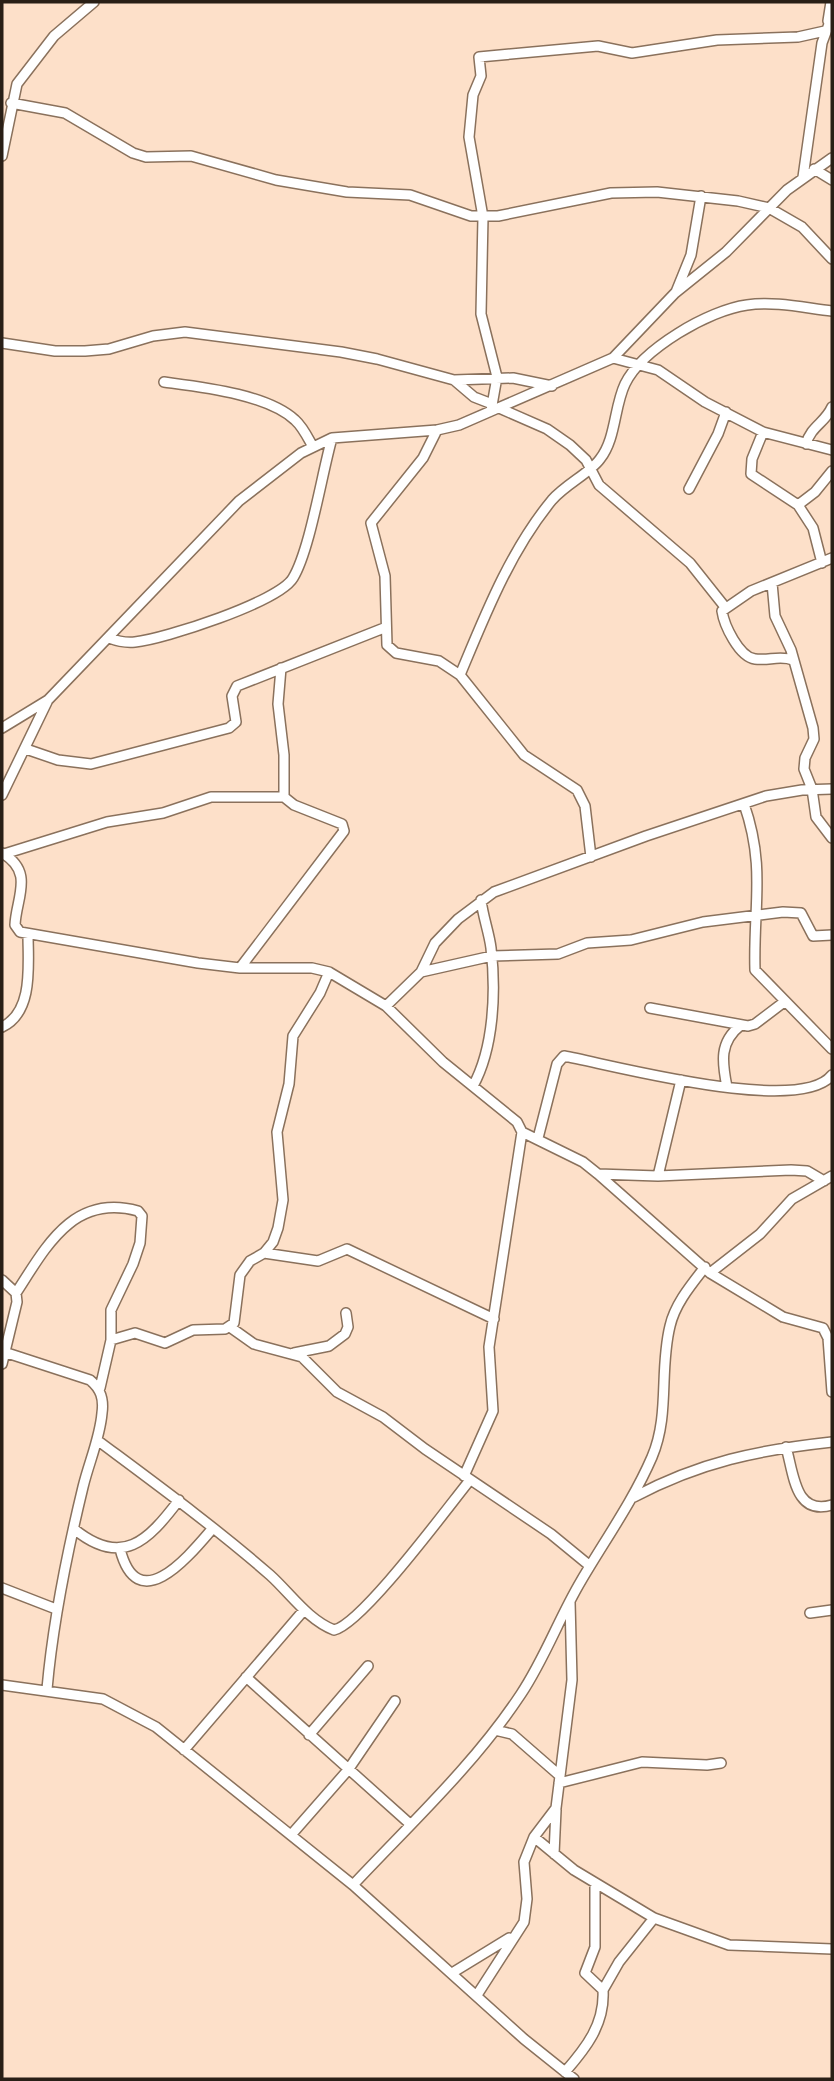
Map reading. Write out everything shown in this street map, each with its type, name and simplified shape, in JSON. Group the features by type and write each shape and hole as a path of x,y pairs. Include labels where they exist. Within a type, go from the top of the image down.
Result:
{"street":[{"path":"2,156 5,115 17,84 54,36 94,2"},
{"path":"803,177 831,2"},
{"path":"494,408 497,377 481,314 483,217 469,136 473,95 481,76 480,58 543,49 598,46 632,53 717,40 798,37 826,29 832,16"},
{"path":"11,103 65,113 133,153 146,157 191,156 276,180 347,192 410,195 458,215 483,217 611,193 657,191 769,208 802,227 832,259"},
{"path":"2,728 48,700 239,501 313,447 332,438 437,430 552,386 613,358 676,293 726,252 769,208 803,177 832,158"},
{"path":"814,169 832,180"},
{"path":"676,293 691,255 701,196"},
{"path":"460,674 500,583 538,517 568,484 592,468 606,448 619,400 637,364 684,331 736,307 763,304 832,311"},
{"path":"2,343 55,351 85,351 109,349 153,336 185,332 341,352 454,380 497,377 552,386"},
{"path":"613,358 658,370 705,402 763,432 832,450"},
{"path":"454,380 474,397 494,408 560,437 592,468 599,485 690,563 725,607"},
{"path":"164,382 209,388 279,409 298,422 313,447"},
{"path":"806,444 812,428 826,419 832,407"},
{"path":"689,489 726,412"},
{"path":"437,430 423,458 371,523 385,576 384,628 387,645 396,653 431,658 460,674 524,755 578,790 585,806 592,857"},
{"path":"763,432 752,459 751,474 798,505 813,528 821,563"},
{"path":"108,638 134,642 201,625 273,593 291,581 302,553 332,438"},
{"path":"798,505 815,492 832,471"},
{"path":"793,660 784,657 757,659 746,656 722,614 725,607 772,583 832,558"},
{"path":"772,583 775,616 793,660 813,728 814,739 803,763 812,789 816,817 832,838"},
{"path":"26,749 58,760 91,764 229,728 236,722 233,690 281,668 384,628"},
{"path":"281,668 278,704 284,755 284,797"},
{"path":"2,795 48,700"},
{"path":"386,1006 421,972 435,943 467,912 494,892 779,793 832,789"},
{"path":"240,968 344,831 342,824 294,805 284,797 211,797 163,813 107,822 3,853 14,864 23,888 15,925 28,934 99,944 149,956 240,968 296,967 329,972 386,1006 473,1086 511,1115 522,1132 538,1138 598,1174 707,1270 783,1317 823,1328 828,1338 832,1392"},
{"path":"744,804 757,852 755,970 832,1049"},
{"path":"473,1086 486,1054 492,956 481,900"},
{"path":"467,912 484,920"},
{"path":"421,972 492,956 558,954 593,942 631,940 681,926 756,915 801,913 810,934 832,935"},
{"path":"2,1027 15,1020 26,991 28,934"},
{"path":"230,1327 235,1314 240,1275 250,1261 264,1253 273,1242 282,1213 283,1186 277,1132 289,1084 295,1029 320,993 329,972"},
{"path":"650,1008 741,1025 755,1024 784,1002"},
{"path":"727,1087 723,1050 732,1032 741,1025"},
{"path":"538,1138 561,1057 727,1087 802,1090 825,1084 832,1075"},
{"path":"658,1176 681,1080"},
{"path":"97,1440 179,1500 272,1577 304,1610 328,1628 341,1629 404,1566 467,1478 493,1411 488,1360 522,1132"},
{"path":"598,1174 658,1176 791,1170 807,1171 828,1179"},
{"path":"353,1885 450,1784 508,1713 539,1664 570,1600 633,1498 659,1437 670,1324 678,1305 707,1270 760,1234 792,1199 828,1179"},
{"path":"2,1364 15,1312 16,1293 43,1253 74,1217 101,1209 138,1211 142,1216 140,1243 111,1310 111,1340 100,1388 102,1414 56,1609 47,1689"},
{"path":"264,1253 318,1261 347,1249 494,1319"},
{"path":"2,1280 16,1293"},
{"path":"111,1340 135,1333 165,1343 192,1330 230,1327 254,1344 294,1353 337,1342 348,1327 346,1313"},
{"path":"4,1352 77,1373 100,1388"},
{"path":"294,1353 337,1392 383,1417 551,1534 590,1566"},
{"path":"633,1498 674,1476 716,1461 786,1447 832,1442"},
{"path":"786,1447 799,1493 807,1506 814,1509 832,1506"},
{"path":"74,1529 94,1543 120,1549 135,1545 151,1535 179,1500"},
{"path":"120,1549 131,1575 148,1581 158,1579 185,1560 213,1528"},
{"path":"2,1588 56,1609"},
{"path":"554,1854 559,1779 572,1680 570,1600"},
{"path":"184,1750 304,1610"},
{"path":"810,1613 832,1610"},
{"path":"309,1735 368,1666"},
{"path":"246,1677 410,1824"},
{"path":"2,1685 82,1694 121,1706 156,1727 353,1885 574,2079"},
{"path":"291,1835 348,1770 395,1700"},
{"path":"508,1713 512,1734"},
{"path":"495,1730 512,1734 559,1779"},
{"path":"559,1779 642,1762 707,1765 721,1763"},
{"path":"477,1995 524,1922 527,1911 523,1870 534,1837 556,1808"},
{"path":"534,1837 595,1884 654,1918 729,1944 832,1950"},
{"path":"595,1884 595,1947 585,1973 587,1978 603,1990"},
{"path":"565,2073 592,2039 602,2007 603,1990 619,1962 654,1918"},
{"path":"452,1973 514,1935"}]}
